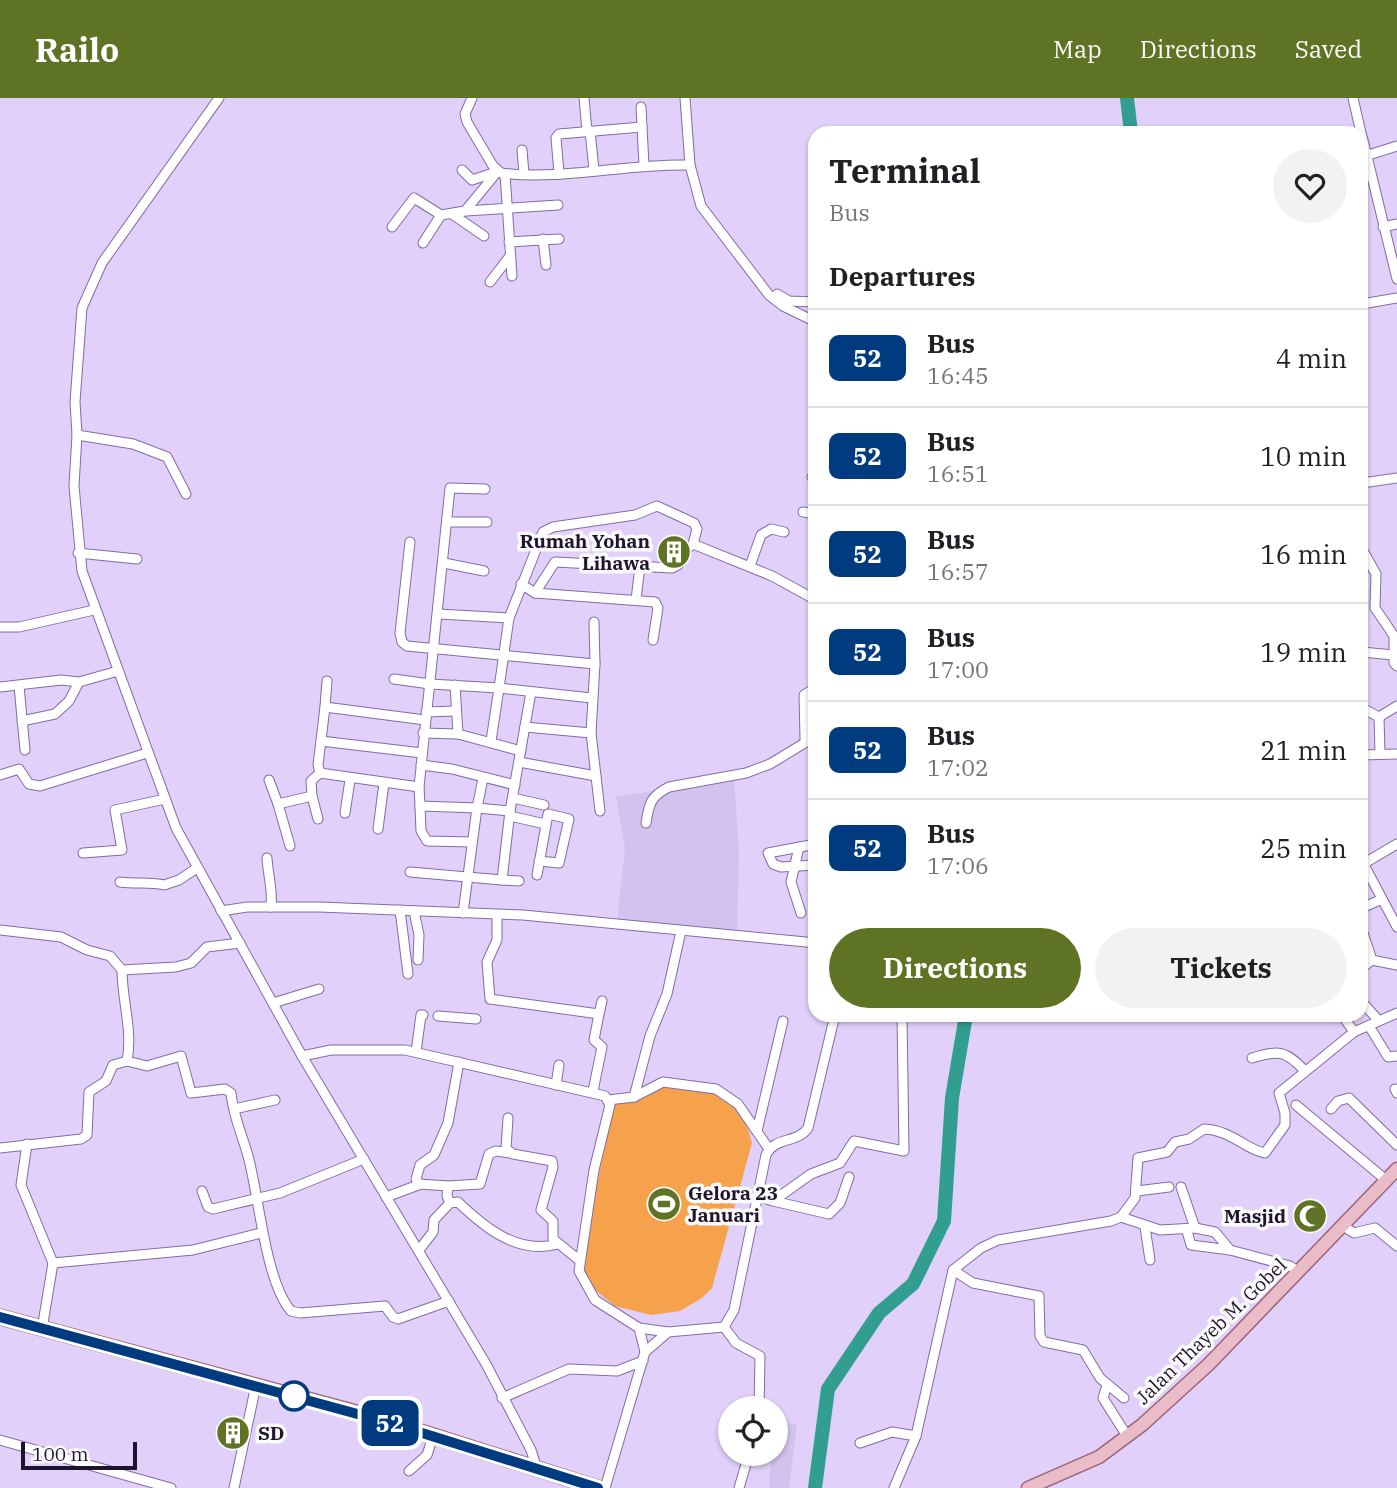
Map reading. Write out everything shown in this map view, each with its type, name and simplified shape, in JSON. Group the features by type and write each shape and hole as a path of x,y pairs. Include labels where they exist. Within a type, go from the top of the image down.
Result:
{"highway":[{"path":"0,1317 256,1385 433,1436 598,1488"}],"main road":[{"name":"Jalan Thayeb M. Gobel","path":"1028,1488 1099,1457 1127,1436 1209,1364 1397,1169"}],"street":[{"path":"219,98 102,263 82,308 75,402 77,435 74,486 78,553 94,610 147,753 197,868 302,1056 449,1301 531,1450 537,1469"},
{"path":"472,98 466,117 502,173 512,276"},
{"path":"584,98 594,170"},
{"path":"685,98 690,165 701,206 752,273 783,306 808,318"},
{"path":"1353,98 1359,126"},
{"path":"641,107 645,164"},
{"path":"558,173 556,135 642,127"},
{"path":"1368,156 1397,146"},
{"path":"522,150 524,174"},
{"path":"462,170 472,180 502,173 558,173 645,164 690,165"},
{"path":"1368,171 1397,279"},
{"path":"466,211 502,173"},
{"path":"392,227 414,198 441,215 558,205"},
{"path":"452,214 484,236"},
{"path":"423,243 441,215"},
{"path":"1384,226 1397,224"},
{"path":"543,239 545,265"},
{"path":"509,242 559,239"},
{"path":"490,282 510,256"},
{"path":"752,273 783,299 808,302"},
{"path":"1368,303 1397,298"},
{"path":"77,435 132,444 167,457 186,494"},
{"path":"1368,483 1397,478"},
{"path":"471,842 427,841 421,831 419,787 450,488 485,489"},
{"path":"491,741 509,618 541,535 553,527 635,515 657,506 694,523 697,529 693,544 684,551 676,567 555,562 535,593"},
{"path":"803,512 808,513"},
{"path":"448,522 487,523"},
{"path":"750,566 761,535 771,529 784,532"},
{"path":"410,542 400,637 407,646 595,664"},
{"path":"693,544 750,566 808,596"},
{"path":"78,553 137,559"},
{"path":"1368,560 1376,574 1375,608 1393,634 1393,655 1397,666"},
{"path":"444,563 484,570"},
{"path":"636,600 640,566"},
{"path":"520,584 535,593 657,604 653,640"},
{"path":"0,628 19,627 94,610"},
{"path":"439,614 509,618"},
{"path":"594,622 595,664 591,733 600,811"},
{"path":"1368,653 1393,655"},
{"path":"0,687 64,680 79,682 118,671"},
{"path":"394,679 592,698"},
{"path":"318,820 311,781 320,773 327,681"},
{"path":"22,721 55,714 69,701 79,682"},
{"path":"455,685 458,734"},
{"path":"19,686 25,750"},
{"path":"502,880 510,813 531,692"},
{"path":"805,739 804,695 808,693"},
{"path":"1379,717 1397,706"},
{"path":"325,707 426,716 455,711"},
{"path":"1368,711 1379,717"},
{"path":"1379,717 1380,754"},
{"path":"525,727 591,733"},
{"path":"424,733 458,734 491,741 520,756 596,776"},
{"path":"646,823 650,801 658,792 669,787 746,773 792,751 808,738"},
{"path":"321,741 422,753"},
{"path":"0,775 18,769 29,784 40,786 147,753"},
{"path":"1368,755 1397,754"},
{"path":"421,765 452,769 515,785"},
{"path":"320,773 419,787"},
{"path":"463,913 471,842 483,778"},
{"path":"345,813 350,779"},
{"path":"270,780 290,846"},
{"path":"378,829 384,783"},
{"path":"278,804 312,796"},
{"path":"83,853 122,850 113,797"},
{"path":"513,797 544,805"},
{"path":"115,810 165,799"},
{"path":"420,806 477,808 510,813 545,824"},
{"path":"537,875 539,861 545,824 550,812 570,820 559,863 539,861"},
{"path":"1368,860 1397,844"},
{"path":"808,846 768,853 772,864 808,866"},
{"path":"799,848 791,882 801,913"},
{"path":"267,858 268,881 273,890 271,907"},
{"path":"120,882 142,884 155,881 164,885 179,880 197,868"},
{"path":"410,872 519,881"},
{"path":"1368,874 1397,927"},
{"path":"1368,905 1382,899"},
{"path":"221,911 271,907 463,913 808,942"},
{"path":"400,910 408,975"},
{"path":"414,911 419,935 418,960"},
{"path":"497,915 497,940 487,962 492,1001 537,1004 599,1014"},
{"path":"0,930 61,937 87,950 110,956 122,970 128,1013 127,1061"},
{"path":"634,1097 650,1035 667,994 681,931"},
{"path":"122,970 176,967 191,962 206,947 240,943"},
{"path":"1368,948 1372,960"},
{"path":"1368,963 1372,960 1397,965"},
{"path":"273,1003 319,989"},
{"path":"593,1091 602,1050 601,1045 594,1040 602,1001"},
{"path":"1368,1009 1378,1021"},
{"path":"1121,1217 1137,1191 1138,1158 1167,1152 1175,1142 1189,1139 1201,1129 1236,1137 1258,1152 1265,1153 1285,1125 1285,1113 1279,1093 1354,1032 1397,1013"},
{"path":"416,1052 423,1016"},
{"path":"438,1016 476,1019"},
{"path":"757,1131 783,1021"},
{"path":"724,1327 734,1310 769,1149 776,1143 800,1136 808,1128 833,1022"},
{"path":"773,1201 811,1174 839,1163 854,1141 904,1151 902,1022"},
{"path":"1347,1022 1354,1032"},
{"path":"1369,1026 1388,1057 1397,1056"},
{"path":"302,1056 331,1050 416,1052 556,1085 593,1091 608,1100 634,1097 663,1082 716,1089 731,1096 769,1149"},
{"path":"1252,1058 1270,1053 1287,1055 1305,1071"},
{"path":"0,1148 85,1138 89,1122 89,1092 106,1081 113,1065 127,1061 146,1066 181,1056 191,1093 225,1089 231,1093 257,1199 261,1233 281,1294 291,1311 300,1313 385,1306 393,1317 398,1319 449,1301"},
{"path":"421,1184 416,1181 419,1165 434,1155 448,1123 459,1062"},
{"path":"556,1085 559,1065"},
{"path":"1332,1109 1338,1101 1349,1098 1397,1145"},
{"path":"233,1109 275,1100"},
{"path":"608,1100 610,1105 594,1170 579,1271 595,1300 639,1328 668,1332 724,1327"},
{"path":"1296,1105 1386,1180"},
{"path":"508,1118 504,1144 513,1154"},
{"path":"27,1144 21,1185 53,1264 42,1329"},
{"path":"386,1197 421,1184 480,1184 490,1153 552,1161 553,1167 541,1210 553,1221 552,1233 558,1244 579,1260"},
{"path":"202,1191 210,1209 257,1199 364,1159"},
{"path":"757,1196 830,1214 840,1203 849,1177"},
{"path":"449,1185 447,1196 450,1202"},
{"path":"1137,1191 1169,1187"},
{"path":"1181,1187 1191,1209 1191,1245 1230,1250 1290,1266 1298,1272"},
{"path":"419,1250 433,1232 434,1220 450,1202 458,1202 484,1227 499,1236 547,1247 558,1244"},
{"path":"894,1488 916,1436 953,1270 981,1248 998,1240 1121,1217 1145,1227 1220,1235 1230,1250"},
{"path":"1343,1226 1354,1233 1375,1228 1397,1246"},
{"path":"1145,1227 1150,1260"},
{"path":"53,1264 193,1250 261,1233"},
{"path":"953,1270 980,1285 1039,1296 1040,1335 1044,1342 1083,1350 1100,1378 1124,1398"},
{"path":"724,1327 736,1343 760,1356 759,1396"},
{"path":"605,1488 644,1356 639,1328"},
{"path":"502,1398 569,1369 617,1371 644,1356 668,1332"},
{"path":"234,1488 256,1385"},
{"path":"1107,1385 1103,1398 1127,1436"},
{"path":"860,1443 892,1432 916,1436"},
{"path":"409,1471 426,1455 433,1436"},
{"path":"0,1440 171,1488"},
{"path":"739,1488 745,1466"}],"shaded area":[{"path":"734,777 739,851 737,934 617,921 625,848 616,797"},
{"name":"Gelora 23 Januari","path":"656,1083 705,1090 729,1101 739,1111 752,1143 712,1288 702,1298 680,1311 651,1315 615,1306 589,1285 580,1266 613,1106"},
{"path":"788,1423 797,1424 789,1488 769,1488 770,1466 788,1466"}],"waterway":[{"path":"1127,98 1130,126"},
{"path":"815,1488 828,1389 879,1313 913,1284 944,1221 952,1098 965,1022"}],"bus line":[{"name":"52","path":"0,1317 387,1422 598,1488"}],"place":[{"name":"Rumah Yohan Lihawa","path":"674,552"},
{"name":"Gelora 23 Januari","path":"664,1204"},
{"name":"Masjid","path":"1310,1216"},
{"name":"SD","path":"233,1433"}]}
